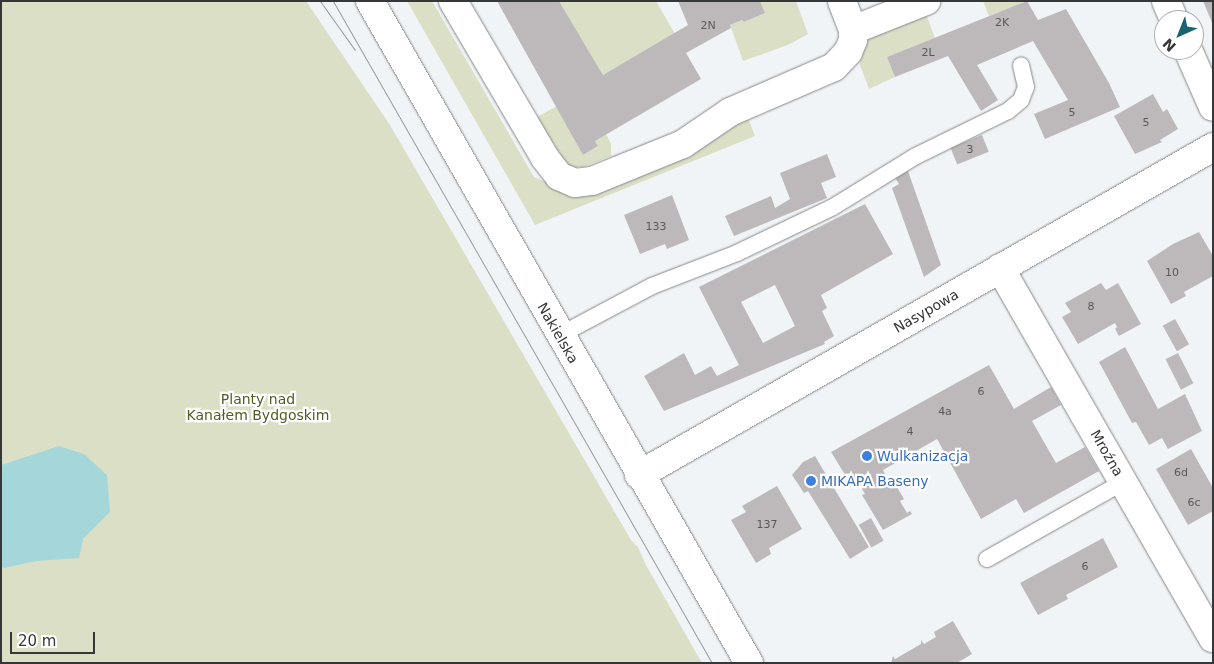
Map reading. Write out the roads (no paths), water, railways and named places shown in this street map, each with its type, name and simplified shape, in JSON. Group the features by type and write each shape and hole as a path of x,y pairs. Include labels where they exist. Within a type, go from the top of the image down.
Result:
{"street":[{"name":"Nakielska","path":"370,1 639,475 749,663"},
{"path":"453,1 544,158 559,176 575,183 592,181 682,144 730,112 834,67 844,56 852,40 853,30 842,1"},
{"path":"853,30 926,1"},
{"path":"1192,60 1213,107"},
{"name":"Nasypowa","path":"639,475 1213,147"},
{"name":"Mroźna","path":"1000,268 1213,638"}],"lane":[{"path":"560,335 652,286 737,253 832,207 916,156 1008,111 1022,100 1026,87 1021,66"},
{"path":"987,560 1124,482"}],"water":[{"path":"59,446 84,454 107,475 110,512 83,539 79,558 36,561 4,568 1,566 1,465"}],"tram line":[{"path":"320,1 355,50"},
{"path":"333,1 712,663"}],"place":[{"name":"Wulkanizacja","path":"867,456"},
{"name":"MIKAPA Baseny","path":"811,481"}],"park label":[{"name":"Planty nad Kanałem Bydgoskim","path":"258,408"}]}
